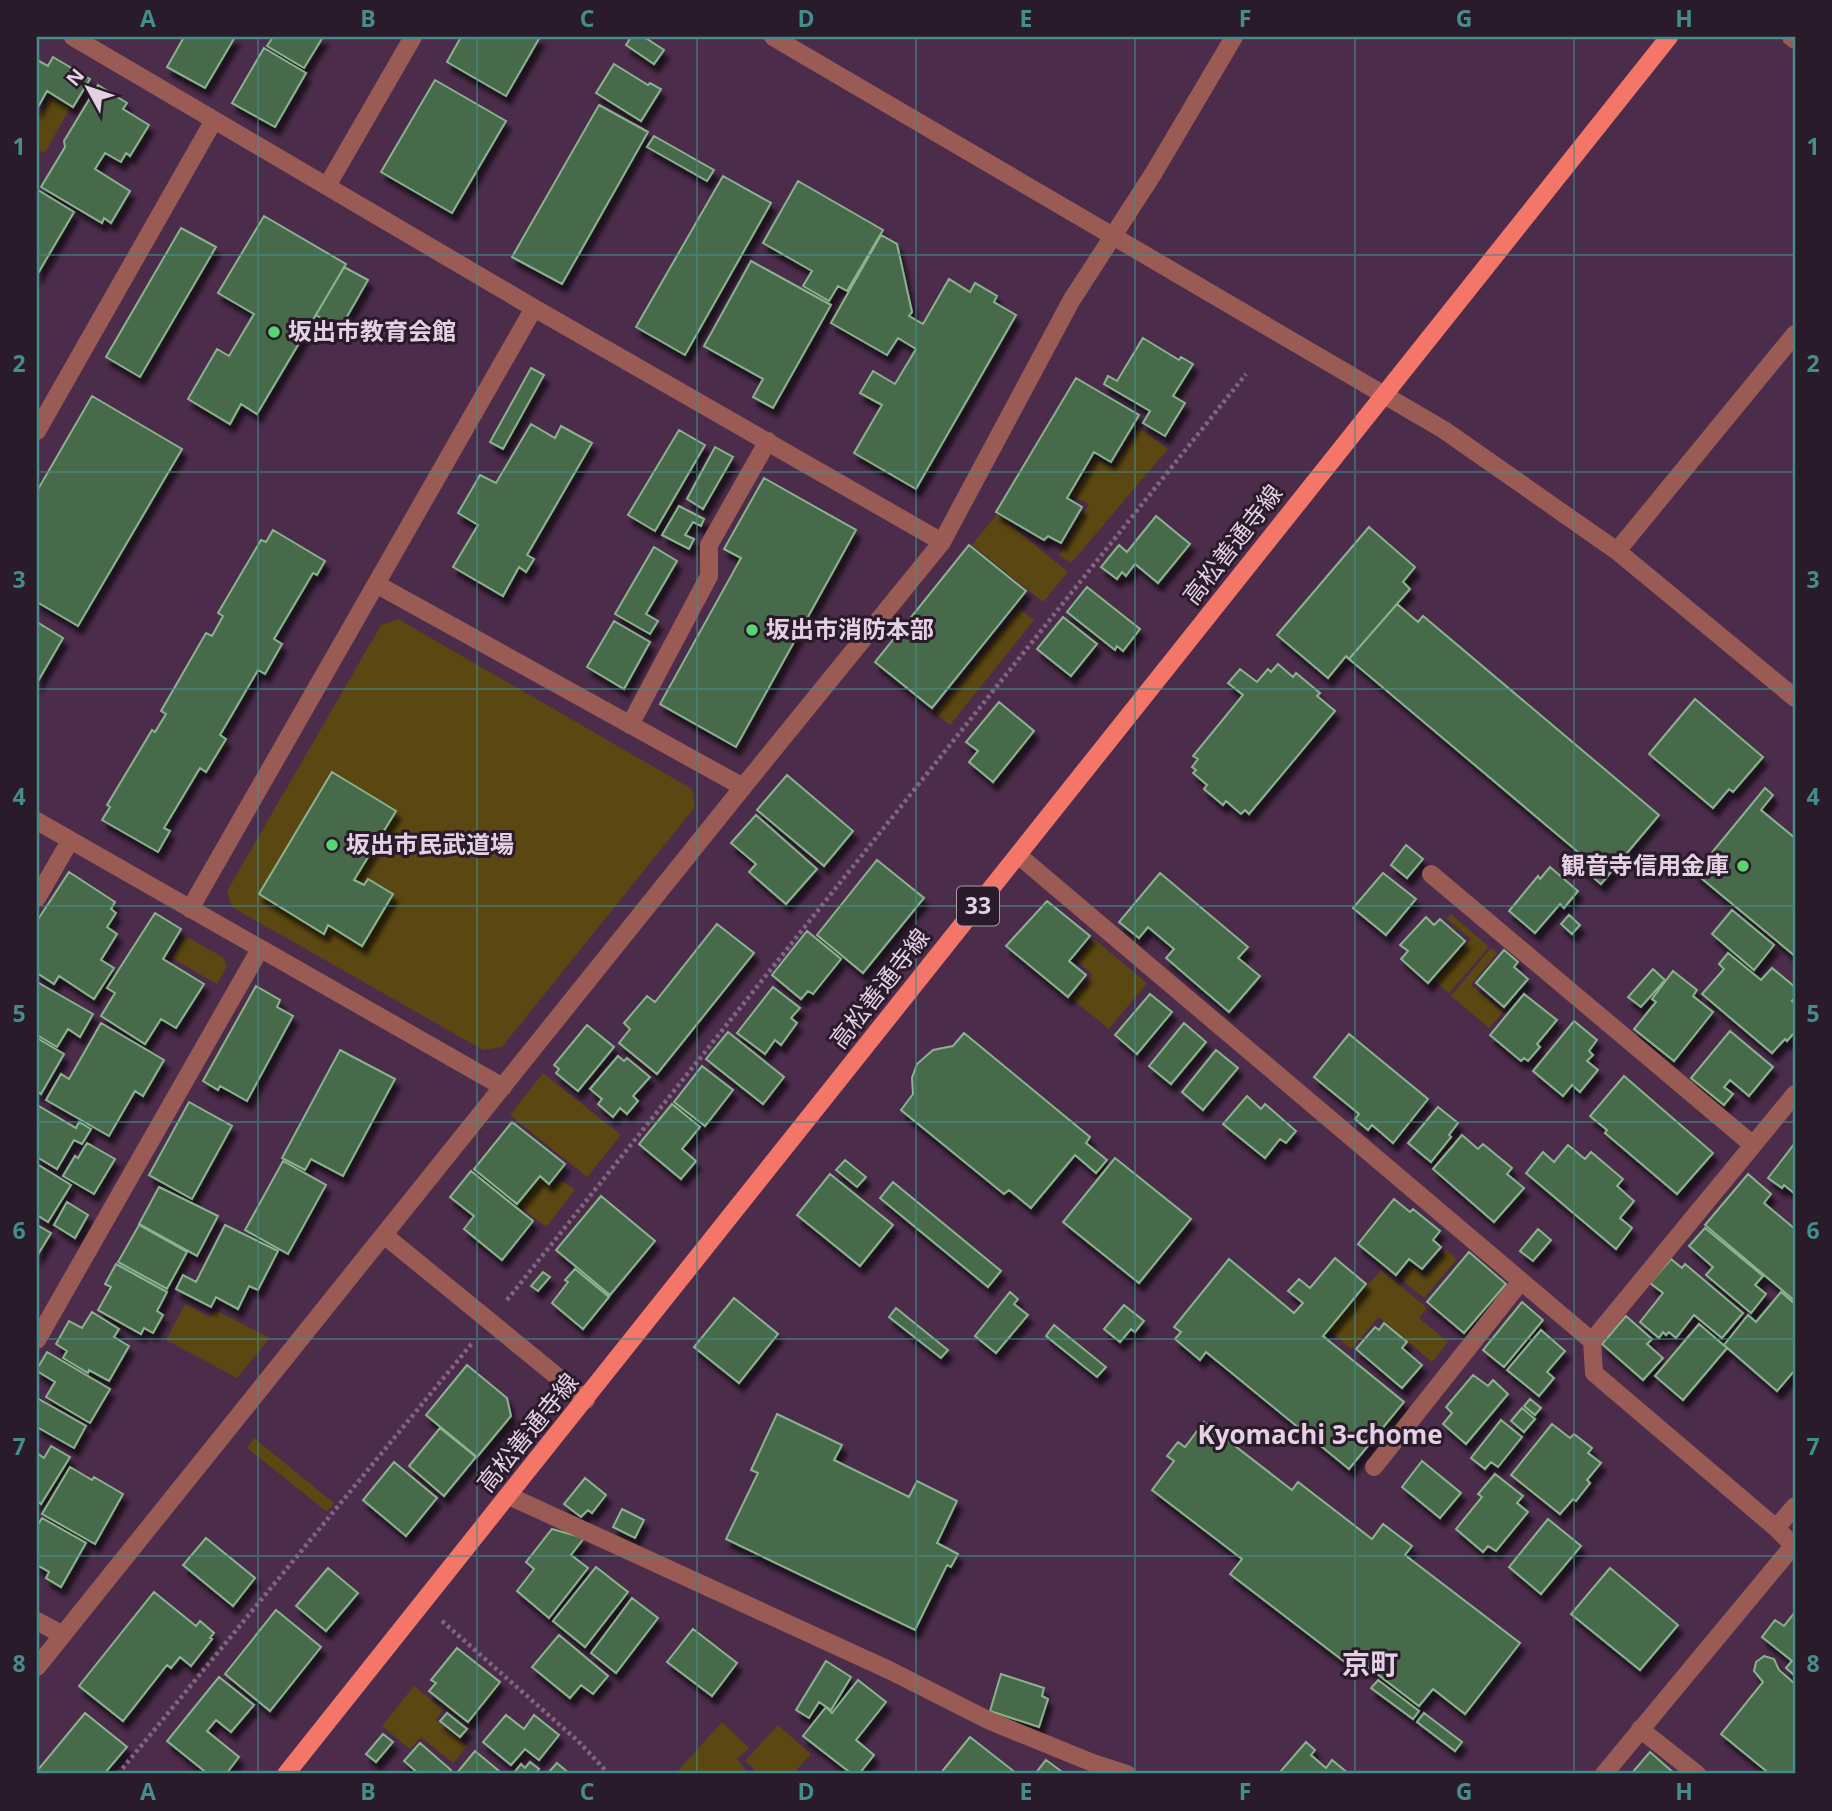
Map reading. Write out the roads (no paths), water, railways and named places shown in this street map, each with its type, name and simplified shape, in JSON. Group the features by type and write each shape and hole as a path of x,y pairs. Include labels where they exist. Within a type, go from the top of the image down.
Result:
{"main road":[{"name":"高松善通寺線","path":"286,1774 1669,37"}],"street":[{"path":"73,37 534,308 942,542"},
{"path":"327,186 414,37"},
{"path":"773,37 1444,429 1617,551 1795,698"},
{"path":"37,1667 942,542 1071,302 1153,174 1234,37"},
{"path":"1791,37 1795,40"},
{"path":"37,431 214,120"},
{"path":"190,909 534,308"},
{"path":"1617,551 1795,334"},
{"path":"630,724 709,576 709,545 768,441"},
{"path":"376,584 743,787"},
{"path":"37,821 503,1087"},
{"path":"37,898 70,841"},
{"path":"1018,855 1591,1340 1594,1373 1776,1528 1794,1547 1604,1774"},
{"path":"1432,874 1753,1145"},
{"path":"37,1340 260,949"},
{"path":"1591,1340 1795,1094"},
{"path":"384,1235 586,1400"},
{"path":"1374,1467 1521,1281"},
{"path":"509,1496 889,1670 990,1721 1127,1774"},
{"path":"1776,1528 1795,1506"},
{"path":"37,1621 63,1635"},
{"path":"1640,1729 1697,1774"}],"place":[{"name":"坂出市教育会館","path":"274,332"},
{"name":"坂出市消防本部","path":"752,630"},
{"name":"坂出市民武道場","path":"332,845"},
{"name":"観音寺信用金庫","path":"1743,866"}],"district":[{"name":"Kyomachi 3-chome","path":"1320,1435"},
{"name":"京町","path":"1370,1664"}]}
